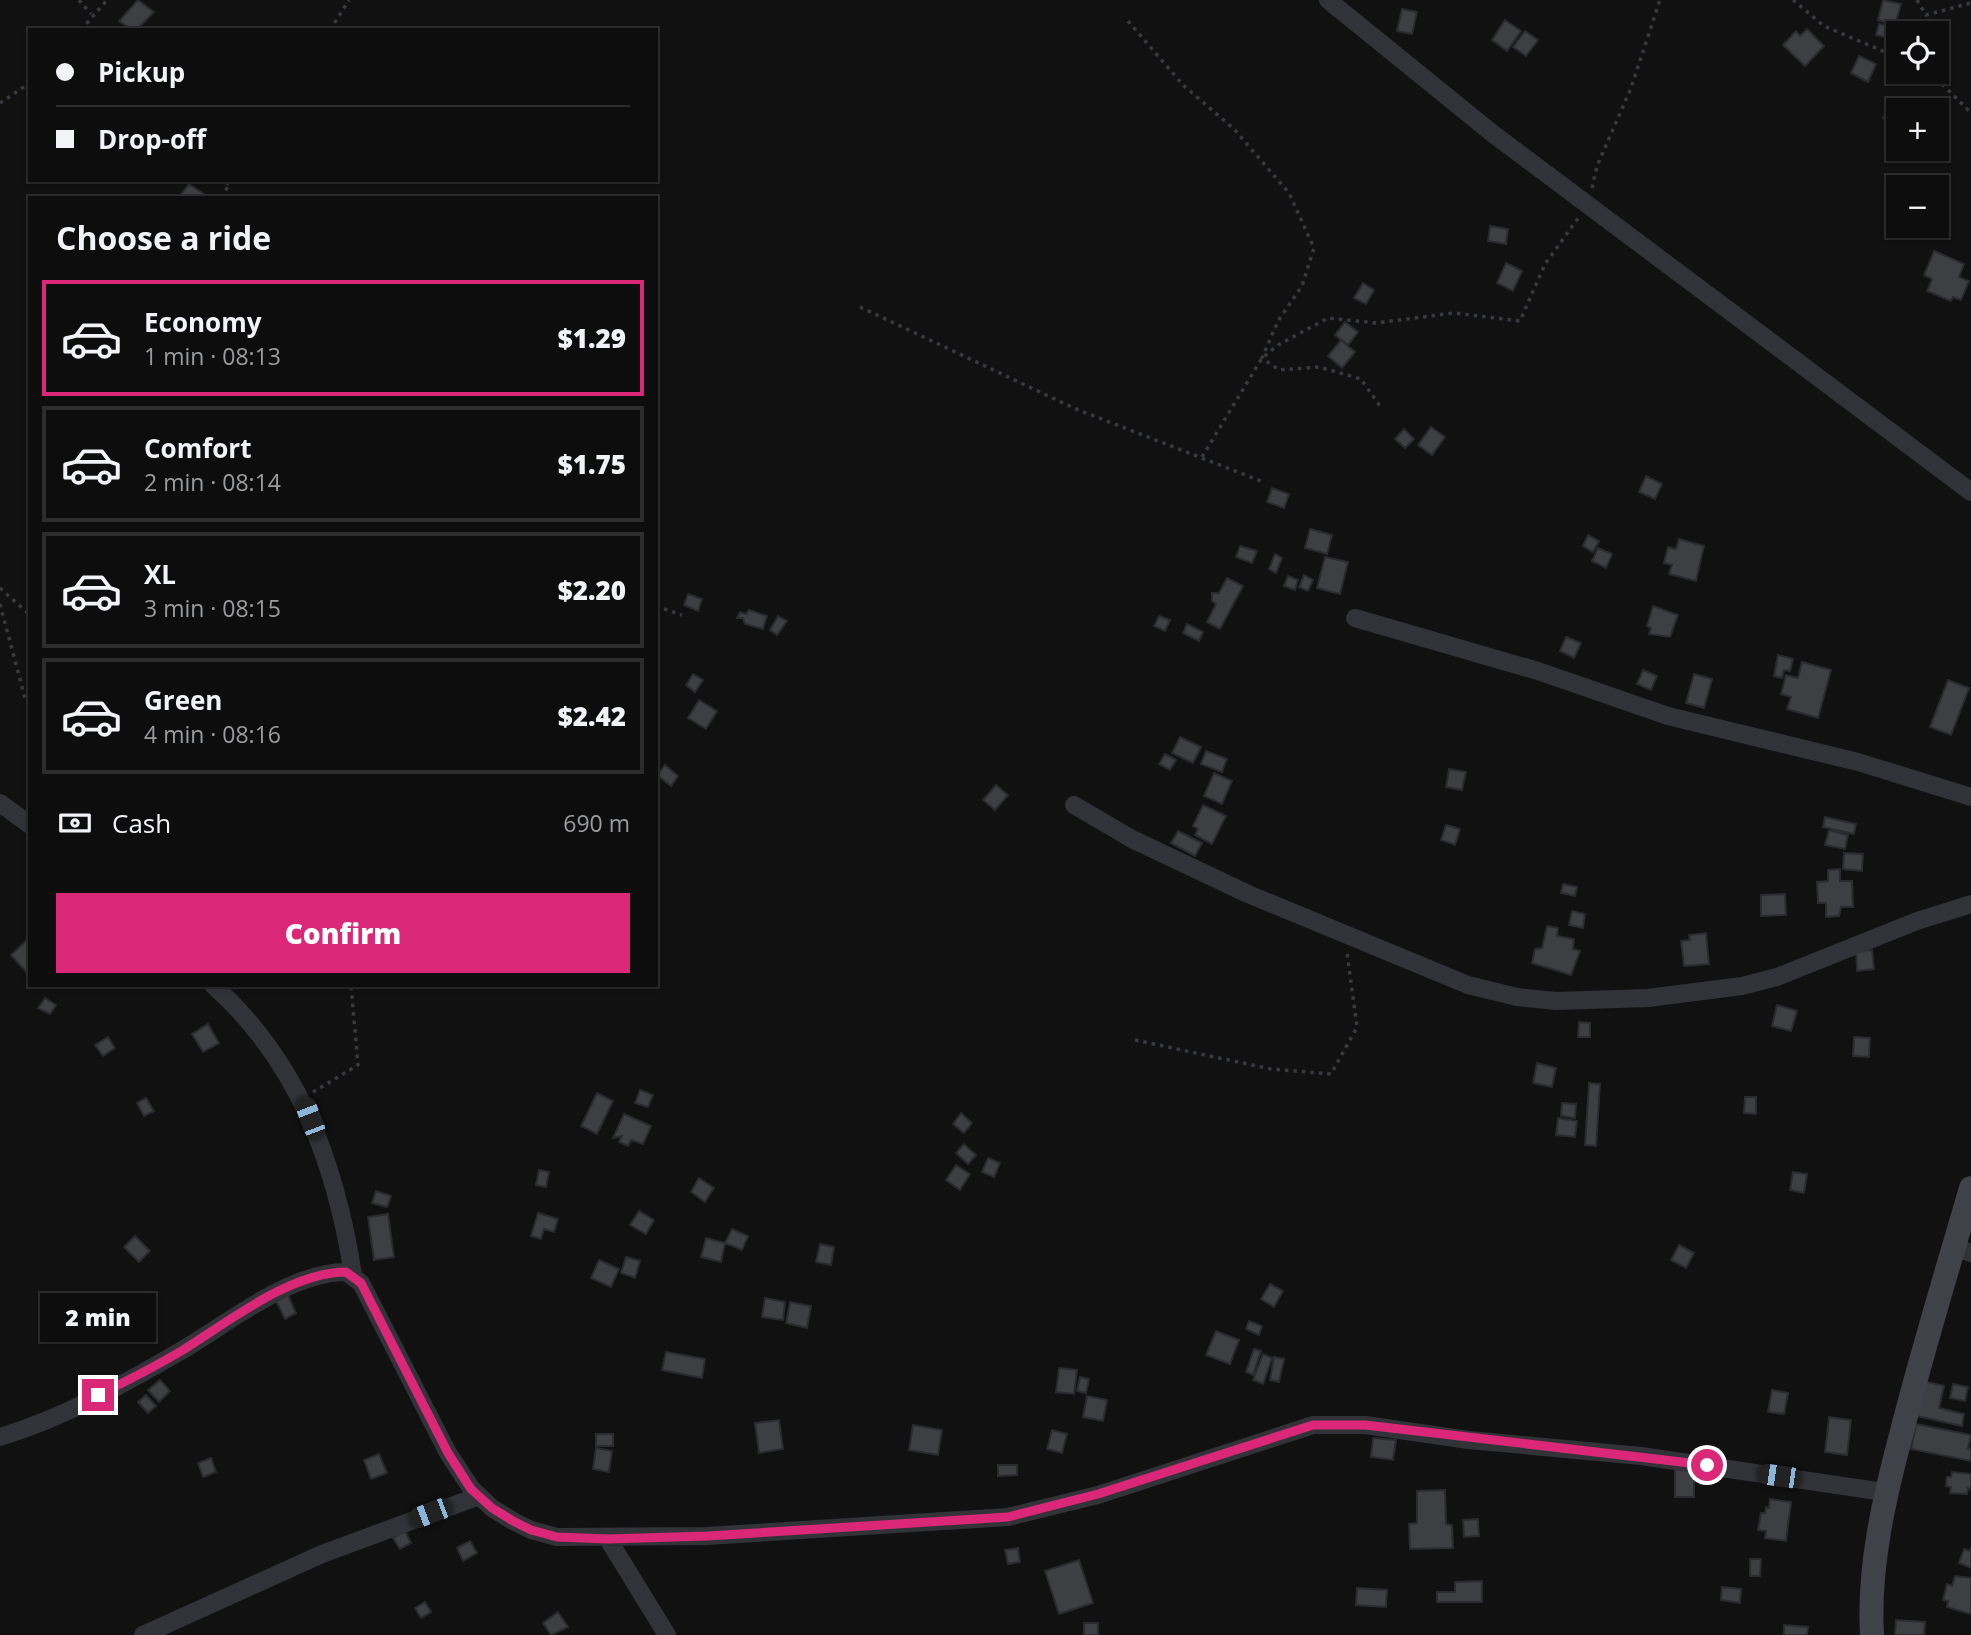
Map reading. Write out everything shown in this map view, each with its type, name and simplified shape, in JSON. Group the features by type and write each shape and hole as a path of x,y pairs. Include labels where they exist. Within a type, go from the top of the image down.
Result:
{"street":[{"path":"1328,0 1440,92 1971,492"},
{"path":"1355,618 1538,671 1668,716 1858,762 1971,797"},
{"path":"0,803 28,824"},
{"path":"1074,805 1193,870 1468,985 1517,997 1566,1001 1700,993 1777,977 1917,921 1971,904"},
{"path":"215,987 265,1039 302,1098 334,1188 353,1275 379,1315 448,1453 479,1496 492,1508 531,1530 557,1537 608,1539 1008,1517 1098,1494 1313,1425 1365,1425 1469,1440 1641,1456 1884,1492"},
{"path":"1872,1635 1873,1593 1884,1492 1922,1349 1963,1250 1971,1188"},
{"path":"0,1437 53,1418 121,1384 271,1296 334,1272 353,1275"},
{"path":"143,1635 322,1554 479,1496"},
{"path":"608,1539 667,1635"}],"path":[{"path":"79,0 92,15"},
{"path":"82,28 107,0"},
{"path":"331,28 349,0"},
{"path":"1262,358 1278,345 1328,318 1376,323 1454,313 1520,321 1545,264 1588,205 1597,166 1631,88 1660,0"},
{"path":"1793,0 1824,26 1886,52"},
{"path":"1917,0 1926,15 1971,3"},
{"path":"1128,21 1183,85 1234,129 1289,192 1314,248 1302,286 1278,321 1262,358 1202,457"},
{"path":"0,103 28,84"},
{"path":"1942,84 1971,113"},
{"path":"860,307 1076,409 1261,481"},
{"path":"1262,358 1279,370 1319,367 1362,379 1382,409"},
{"path":"0,588 28,613"},
{"path":"0,604 28,704"},
{"path":"658,607 682,615"},
{"path":"1135,1040 1271,1069 1331,1074 1357,1027 1345,933"},
{"path":"302,1098 358,1065 351,987"}],"building":[{"path":"138,0 154,12 138,28 129,28 119,21"},
{"path":"1883,0 1901,4 1896,21 1878,20"},
{"path":"1402,9 1417,12 1412,34 1397,31"},
{"path":"1505,20 1521,31 1507,51 1492,40"},
{"path":"1879,24 1886,25 1886,37 1876,35"},
{"path":"1807,29 1824,46 1805,66 1783,45 1796,31 1800,36"},
{"path":"1525,31 1538,40 1526,56 1513,47"},
{"path":"1859,56 1876,64 1868,82 1851,73"},
{"path":"189,184 207,196 180,196"},
{"path":"1490,226 1508,229 1506,244 1488,241"},
{"path":"1934,251 1964,264 1959,277 1969,281 1961,300 1953,297 1951,301 1927,291 1932,279 1924,275"},
{"path":"1506,263 1522,271 1513,291 1497,283"},
{"path":"1363,283 1374,290 1366,304 1354,298"},
{"path":"1345,322 1358,332 1348,345 1335,335"},
{"path":"1341,340 1355,352 1342,368 1328,356"},
{"path":"1431,427 1445,437 1432,455 1418,445"},
{"path":"1404,429 1414,439 1405,448 1395,439"},
{"path":"1646,476 1662,484 1655,499 1639,492"},
{"path":"1272,488 1289,494 1284,508 1267,502"},
{"path":"1310,529 1332,535 1327,554 1305,548"},
{"path":"1588,535 1599,541 1593,552 1583,546"},
{"path":"1679,539 1704,546 1696,581 1669,574 1672,565 1664,563 1668,547 1676,549"},
{"path":"1240,546 1257,551 1252,563 1236,557"},
{"path":"1598,548 1612,554 1606,568 1592,561"},
{"path":"1275,554 1282,558 1276,573 1269,569"},
{"path":"1325,557 1348,562 1340,594 1317,588"},
{"path":"1304,575 1313,580 1308,591 1299,587"},
{"path":"1288,576 1298,580 1295,590 1284,586"},
{"path":"1227,578 1243,586 1220,629 1207,622 1216,604 1212,601 1212,593 1219,593"},
{"path":"688,594 702,599 698,611 684,605"},
{"path":"1653,606 1678,615 1670,637 1649,634 1651,628 1647,626"},
{"path":"749,610 767,616 763,629 745,624 743,618 737,618 740,612 746,614"},
{"path":"778,616 787,621 777,635 770,630"},
{"path":"1159,616 1170,620 1165,631 1154,626"},
{"path":"1187,624 1203,632 1199,641 1183,633"},
{"path":"1566,637 1581,643 1574,658 1560,651"},
{"path":"1778,655 1793,659 1790,671 1784,670 1782,678 1774,676"},
{"path":"1802,662 1831,670 1818,718 1787,709 1791,697 1781,694 1786,675 1798,678"},
{"path":"1643,670 1657,676 1651,690 1637,684"},
{"path":"693,674 703,680 695,692 686,685"},
{"path":"1694,674 1712,679 1704,708 1686,703"},
{"path":"1948,680 1969,688 1951,735 1930,727"},
{"path":"699,700 717,711 706,729 688,718"},
{"path":"1180,737 1201,747 1193,763 1172,753"},
{"path":"1206,751 1227,759 1222,772 1201,764"},
{"path":"1165,754 1176,760 1170,770 1159,764"},
{"path":"665,765 678,776 671,786 658,774"},
{"path":"1449,769 1466,772 1462,790 1446,787"},
{"path":"1214,773 1232,781 1222,804 1204,796"},
{"path":"996,785 1008,795 995,810 983,800"},
{"path":"1203,805 1226,816 1212,844 1195,835 1198,829 1193,826"},
{"path":"1825,817 1856,824 1854,834 1823,827"},
{"path":"1446,825 1460,829 1455,845 1441,840"},
{"path":"1829,830 1848,835 1845,849 1825,845"},
{"path":"1178,831 1202,843 1195,856 1171,843"},
{"path":"1844,853 1863,854 1862,871 1843,869"},
{"path":"1840,869 1840,881 1852,881 1853,907 1841,907 1839,916 1826,917 1826,903 1818,903 1817,882 1828,881 1828,870"},
{"path":"1563,884 1577,887 1575,896 1561,893"},
{"path":"1785,894 1786,915 1761,916 1761,895"},
{"path":"1572,911 1585,914 1583,928 1569,925"},
{"path":"1547,926 1558,928 1557,936 1574,939 1573,949 1580,951 1571,975 1532,963 1535,949 1542,948"},
{"path":"1706,933 1709,964 1684,966 1681,941 1690,940 1689,935"},
{"path":"28,939 28,974 11,955"},
{"path":"1872,950 1874,969 1857,971 1856,951"},
{"path":"45,998 56,1005 50,1014 38,1008"},
{"path":"1777,1005 1797,1011 1791,1031 1772,1026"},
{"path":"1579,1022 1590,1023 1590,1037 1578,1037"},
{"path":"208,1024 219,1043 203,1052 192,1034"},
{"path":"108,1037 115,1048 103,1056 95,1045"},
{"path":"1854,1037 1870,1038 1869,1057 1853,1056"},
{"path":"1537,1063 1556,1068 1552,1087 1533,1083"},
{"path":"1589,1083 1600,1084 1596,1146 1585,1145"},
{"path":"640,1090 653,1095 648,1107 635,1103"},
{"path":"597,1093 613,1101 597,1134 581,1126"},
{"path":"1745,1097 1756,1097 1756,1114 1744,1113"},
{"path":"146,1098 154,1111 144,1116 137,1103"},
{"path":"1562,1103 1576,1104 1575,1118 1561,1116"},
{"path":"961,1113 972,1123 964,1133 953,1124"},
{"path":"624,1114 651,1126 643,1144 631,1140 628,1146 619,1142 622,1136 613,1138"},
{"path":"1558,1118 1577,1121 1575,1137 1556,1135"},
{"path":"964,1144 976,1155 968,1164 956,1153"},
{"path":"988,1158 1000,1163 994,1177 982,1172"},
{"path":"956,1165 970,1174 960,1190 946,1180"},
{"path":"539,1170 549,1172 546,1187 536,1185"},
{"path":"1793,1172 1807,1174 1804,1193 1790,1190"},
{"path":"699,1178 714,1188 705,1202 691,1192"},
{"path":"376,1191 391,1196 387,1207 372,1203"},
{"path":"639,1211 654,1220 646,1234 630,1225"},
{"path":"538,1213 558,1219 554,1232 544,1229 541,1239 531,1236"},
{"path":"388,1214 394,1257 374,1260 368,1217"},
{"path":"732,1229 748,1236 742,1250 725,1243"},
{"path":"135,1236 150,1251 139,1262 124,1247"},
{"path":"706,1238 725,1243 721,1262 701,1257"},
{"path":"820,1244 834,1247 831,1265 816,1262"},
{"path":"1679,1245 1694,1253 1686,1268 1671,1260"},
{"path":"626,1257 640,1261 635,1278 621,1273"},
{"path":"599,1260 619,1269 611,1287 591,1278"},
{"path":"1270,1284 1283,1291 1274,1307 1261,1299"},
{"path":"288,1295 296,1313 285,1319 276,1301"},
{"path":"765,1298 785,1302 783,1320 762,1317"},
{"path":"790,1302 811,1306 807,1328 786,1323"},
{"path":"1249,1321 1262,1326 1259,1335 1246,1329"},
{"path":"1216,1331 1239,1340 1230,1364 1206,1355"},
{"path":"1254,1349 1261,1351 1253,1375 1246,1372"},
{"path":"666,1352 705,1359 702,1378 662,1370"},
{"path":"1263,1354 1272,1358 1263,1384 1253,1380"},
{"path":"1274,1357 1284,1359 1279,1382 1270,1380"},
{"path":"1059,1368 1077,1370 1074,1394 1056,1392"},
{"path":"1080,1377 1089,1379 1086,1393 1077,1391"},
{"path":"160,1380 170,1391 159,1402 148,1390"},
{"path":"1919,1380 1944,1386 1939,1408 1964,1414 1962,1426 1912,1415"},
{"path":"1953,1384 1968,1387 1965,1401 1950,1398"},
{"path":"1772,1390 1788,1393 1784,1414 1768,1412"},
{"path":"146,1395 156,1406 148,1413 138,1402"},
{"path":"1087,1396 1107,1400 1103,1421 1083,1417"},
{"path":"1829,1417 1851,1420 1847,1455 1825,1452"},
{"path":"779,1420 783,1449 759,1453 755,1423"},
{"path":"1916,1424 1971,1435 1968,1448 1971,1449 1971,1461 1911,1449"},
{"path":"913,1425 942,1430 938,1455 909,1450"},
{"path":"1052,1430 1067,1434 1062,1453 1047,1449"},
{"path":"596,1434 613,1434 613,1446 596,1446"},
{"path":"1373,1438 1396,1440 1393,1460 1371,1457"},
{"path":"596,1448 612,1451 609,1472 593,1469"},
{"path":"379,1454 387,1473 371,1479 364,1460"},
{"path":"211,1458 216,1472 203,1477 198,1463"},
{"path":"998,1465 1017,1465 1017,1475 998,1476"},
{"path":"1675,1470 1694,1470 1694,1497 1675,1497"},
{"path":"1952,1472 1971,1474 1971,1489 1968,1488 1967,1494 1950,1493 1951,1487 1946,1486 1947,1477 1951,1477"},
{"path":"1445,1490 1446,1524 1452,1525 1453,1548 1410,1549 1409,1524 1417,1523 1417,1491"},
{"path":"1770,1499 1791,1502 1786,1541 1765,1538 1766,1531 1758,1530 1761,1513 1765,1513 1766,1507 1769,1508"},
{"path":"1478,1519 1479,1536 1464,1537 1463,1520"},
{"path":"405,1531 411,1543 400,1549 393,1538"},
{"path":"470,1541 477,1553 463,1561 457,1548"},
{"path":"1971,1547 1971,1568 1959,1563 1964,1549 1970,1551"},
{"path":"1018,1548 1020,1562 1008,1564 1005,1550"},
{"path":"1750,1559 1761,1559 1760,1576 1750,1576"},
{"path":"1079,1560 1093,1603 1059,1614 1045,1571"},
{"path":"1955,1576 1971,1578 1971,1614 1947,1607 1948,1601 1943,1600 1947,1584 1952,1586"},
{"path":"1482,1581 1482,1602 1437,1602 1437,1592 1455,1592 1455,1582"},
{"path":"1722,1587 1741,1589 1740,1603 1721,1600"},
{"path":"1357,1588 1387,1590 1386,1607 1356,1605"},
{"path":"425,1602 431,1612 421,1618 415,1608"},
{"path":"558,1612 568,1627 551,1635 543,1623"},
{"path":"1896,1620 1925,1622 1924,1635 1895,1635"},
{"path":"1084,1623 1098,1623 1098,1635 1084,1635"},
{"path":"1784,1625 1808,1627 1807,1635 1784,1635"}],"route":[{"path":"98,1395 180,1352 271,1296 320,1276 346,1272 361,1283 448,1453 471,1489 492,1508 513,1521 531,1530 557,1537 608,1539 707,1536 1008,1517 1098,1494 1313,1425 1365,1425 1469,1440 1707,1465"}]}
